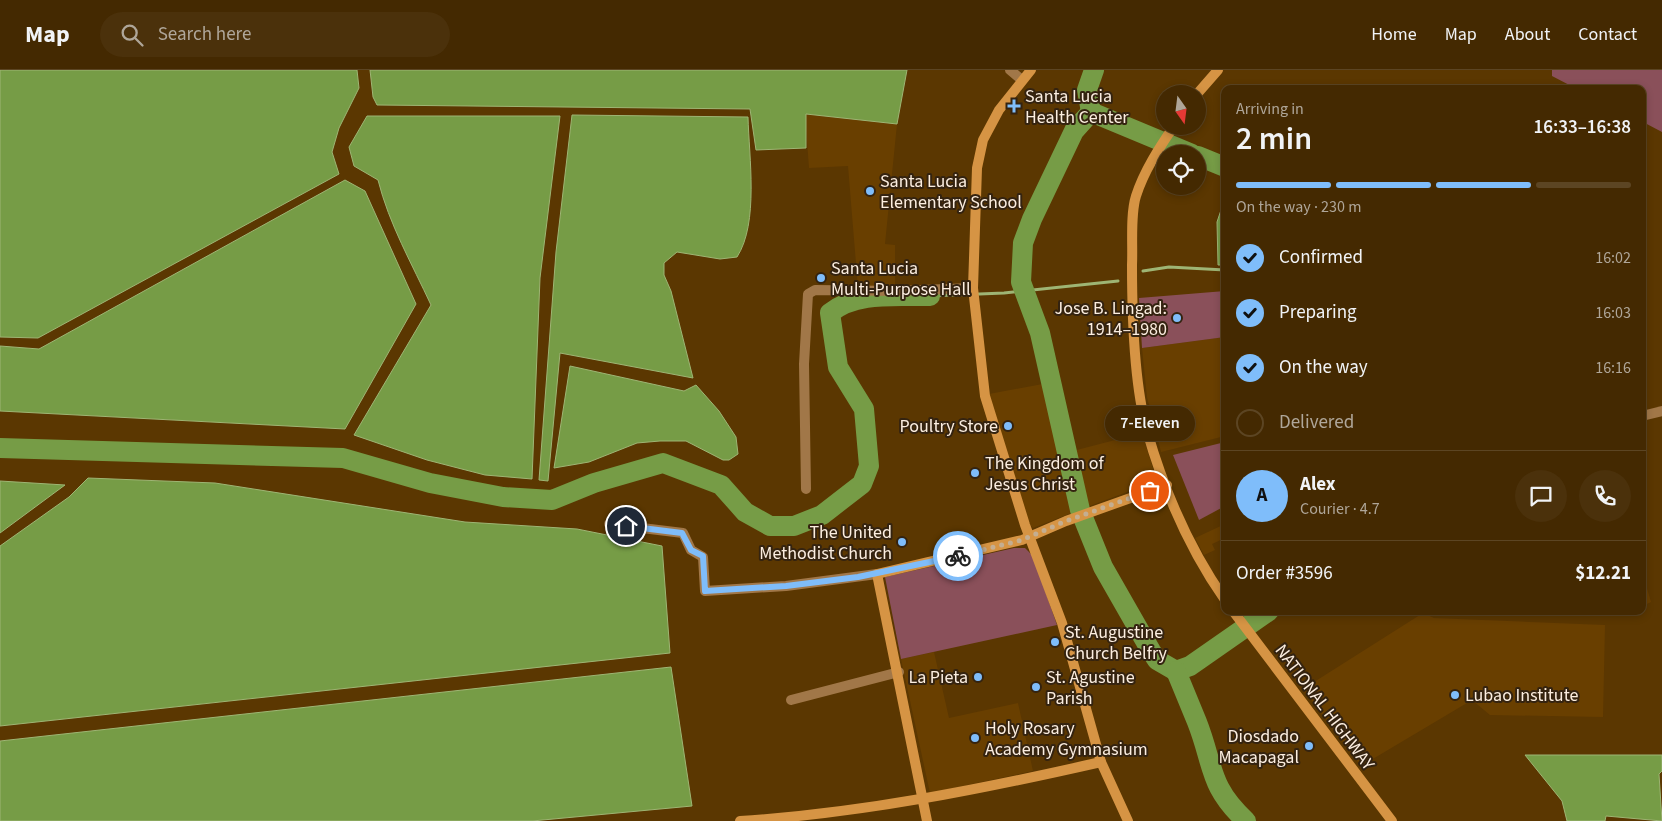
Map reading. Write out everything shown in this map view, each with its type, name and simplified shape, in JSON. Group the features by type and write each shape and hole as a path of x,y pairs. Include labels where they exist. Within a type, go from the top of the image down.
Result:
{"street":[{"path":"1010,70 1022,80"},
{"path":"1031,70 999,110 983,140 977,168 973,289 985,396 1025,525 1031,536 1062,623 1101,762 1128,821"},
{"path":"1205,85 1218,70"},
{"path":"1168,135 1151,160 1136,198 1132,297 1141,396 1147,431 1167,486 1208,576 1221,594"},
{"path":"806,489 804,364 808,294 815,290 924,291 973,289"},
{"path":"1646,415 1662,411"},
{"path":"609,524 682,533 691,550 703,556 705,591 786,586 877,574 1006,545 1066,521 1167,486"},
{"path":"877,574 899,672 927,821"},
{"name":"NATIONAL HIGHWAY","path":"1236,615 1392,821"},
{"path":"791,700 899,672"},
{"path":"740,821 809,817 923,800 969,792 1101,762"}],"shaded area":[{"path":"0,70 357,70 359,88 339,128 332,152 339,174 38,338 0,337"},
{"path":"370,70 907,70 897,124 806,114 806,148 756,150 750,109 377,105 373,97"},
{"path":"1552,70 1662,70 1662,132 1646,124 1646,85 1569,85 1552,76"},
{"name":"Santa Lucia Elementary School","path":"805,114 897,124 885,244 895,245 895,288 858,288 848,166 809,168"},
{"path":"572,115 748,117 751,170 750,208 744,243 737,257 720,259 677,252 664,263 664,275 671,291 693,378 560,353 548,481 539,480 556,252"},
{"path":"367,116 560,116 540,278 532,479 485,475 427,460 354,435 431,305 388,212 378,180 354,166 349,147"},
{"path":"345,180 365,191 416,304 345,429 0,411 0,346 39,349"},
{"path":"1221,210 1221,265 1218,265 1217,222"},
{"path":"1221,291 1221,338 1142,348 1139,298"},
{"path":"1221,338 1221,437 1161,452 1147,397 1142,348"},
{"path":"570,366 684,391 696,385 719,411 736,437 738,454 729,460 723,460 686,441 660,441 637,443 589,462 554,468"},
{"path":"1048,383 1076,504 1074,512 1033,528 1029,524 989,394"},
{"path":"1142,433 1157,481 1084,508 1069,452"},
{"path":"1221,443 1221,508 1199,520 1173,455"},
{"path":"88,478 215,483 465,522 577,529 662,546 670,653 0,726 0,546 69,497"},
{"path":"0,481 65,485 0,533"},
{"path":"1221,526 1221,540 1212,544 1215,550 1204,555 1195,538"},
{"path":"1014,548 1025,548 1033,556 1057,625 901,659 885,577"},
{"path":"1646,585 1651,602 1646,604"},
{"name":"Lubao Institute","path":"1420,615 1427,615 1434,618 1605,625 1603,717 1490,715 1472,700 1361,766 1303,689"},
{"path":"934,652 949,718 1018,703 1033,771 930,793 901,659"},
{"path":"671,667 692,806 532,821 0,821 0,741"},
{"path":"1525,755 1662,755 1662,771 1659,774 1662,821 1606,816 1605,821 1567,821 1562,801"}],"waterway":[{"path":"1094,70 1087,90 1091,112 1170,145"},
{"path":"1091,112 1074,131 1032,219 1023,243 1021,282 1040,333 1080,510 1103,567 1151,651 1157,660 1176,671 1190,666 1263,615"},
{"path":"1206,159 1221,165"},
{"path":"1143,271 1169,267 1221,270"},
{"path":"930,296 1004,293 1118,281"},
{"path":"0,448 343,458 430,483 503,497 552,500 594,483 663,463 721,485 745,512 770,526 794,526 822,515 862,484 869,466 864,409 838,367 830,313 840,306 864,298 930,296"},
{"path":"1176,671 1197,722 1218,786 1246,821"}],"way so far":[{"path":"958,556 1022,540 1066,521 1150,491"}],"place":[{"name":"Santa Lucia Health Center","path":"1014,106"},
{"name":"Santa Lucia Elementary School","path":"870,191"},
{"name":"Santa Lucia Multi-Purpose Hall","path":"821,278"},
{"name":"Jose B. Lingad: 1914–1980","path":"1177,318"},
{"name":"Poultry Store","path":"1008,426"},
{"name":"The Kingdom of Jesus Christ","path":"975,473"},
{"name":"7-Eleven","path":"1150,491"},
{"name":"The United Methodist Church","path":"902,542"},
{"name":"St. Augustine Church Belfry","path":"1055,642"},
{"name":"La Pieta","path":"978,677"},
{"name":"St. Agustine Parish","path":"1036,687"},
{"name":"Lubao Institute","path":"1455,695"},
{"name":"Holy Rosary Academy Gymnasium","path":"975,738"},
{"name":"Diosdado Macapagal","path":"1309,746"}],"route":[{"path":"626,526 682,533 691,550 703,556 705,591 786,586 858,577 958,556"}]}
